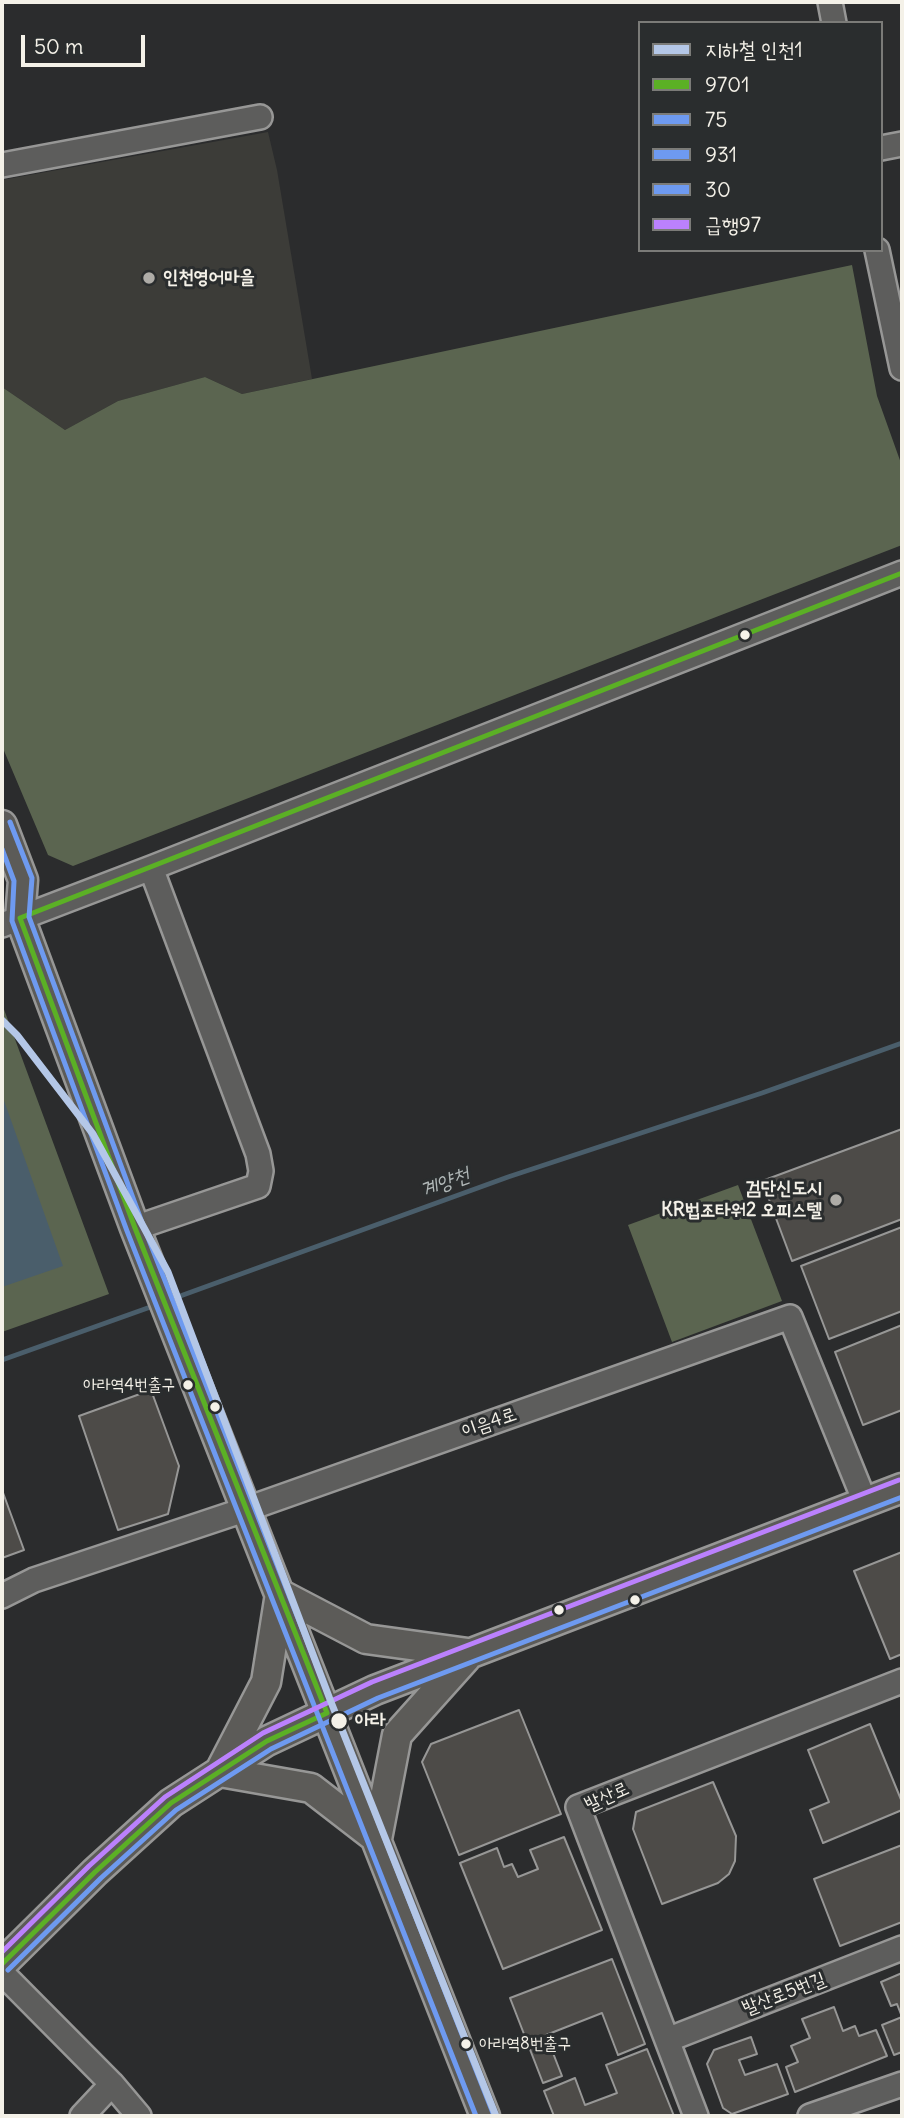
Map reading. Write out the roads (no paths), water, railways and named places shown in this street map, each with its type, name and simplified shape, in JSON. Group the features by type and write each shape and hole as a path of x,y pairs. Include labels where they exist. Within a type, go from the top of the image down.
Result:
{"main road":[{"path":"2,825 23,880 8,915 247,1509 485,2116"},
{"path":"2,1964 95,1872 172,1804 267,1741 375,1690 902,1488"},
{"path":"280,1594 366,1639 471,1653"},
{"path":"220,1772 266,1682 280,1594"},
{"path":"377,1839 397,1735 471,1653"},
{"path":"220,1772 311,1788 377,1839"}],"street":[{"path":"830,2 834,21"},
{"path":"2,165 260,117"},
{"path":"883,148 902,145"},
{"path":"877,252 902,368"},
{"path":"8,915 151,868 902,573"},
{"path":"135,1228 258,1186 261,1171 258,1154 151,868"},
{"name":"이음4로","path":"2,1596 34,1580 247,1509 790,1317 865,1502"},
{"name":"발산로","path":"696,2116 578,1807 902,1681"},
{"name":"발산로5번길","path":"667,2040 902,1948"},
{"path":"2,1973 112,2084 139,2116"},
{"path":"82,2116 112,2084"},
{"path":"810,2116 902,2084"}],"water":[{"path":"2,1095 63,1266 2,1287"}],"waterway":[{"name":"계양천","path":"172,1299 508,1177 762,1093 902,1043"},
{"name":"계양천","path":"2,1360 156,1305"}],"metro line":[{"name":"인천1","path":"2,1020 17,1035 93,1134 168,1272 331,1702 496,2116"}],"place":[{"name":"인천영어마을","path":"149,278"},
{"name":"검단신도시 KR법조타워2 오피스텔","path":"836,1200"},
{"name":"아라역4번출구","path":"188,1385"},
{"name":"아라","path":"339,1721"},
{"name":"아라역8번출구","path":"466,2044"}]}
